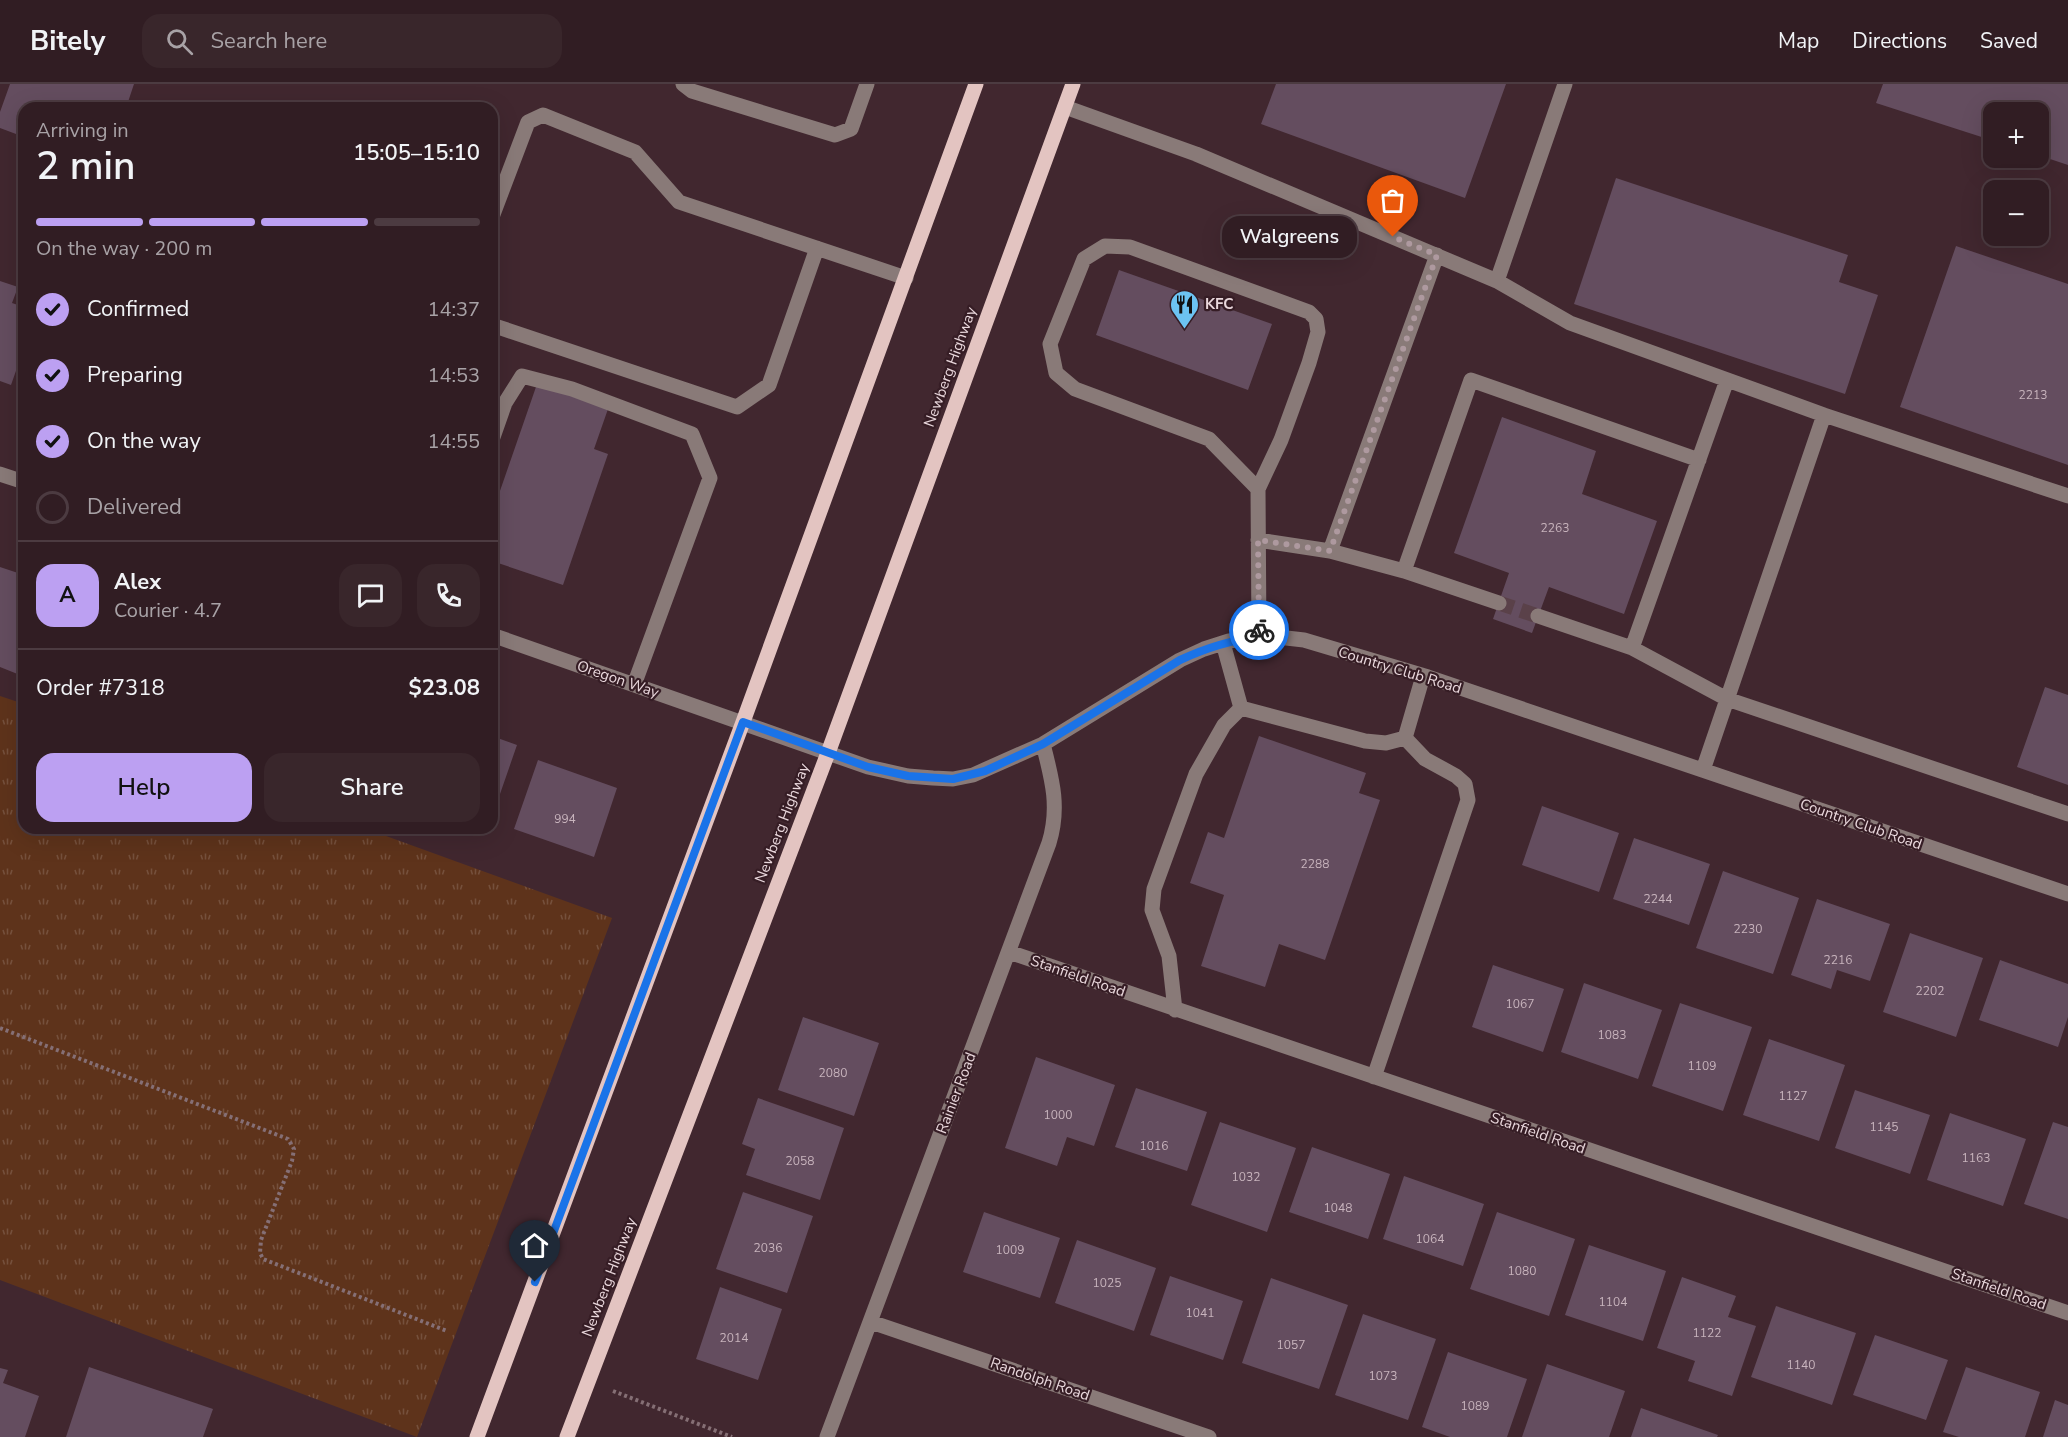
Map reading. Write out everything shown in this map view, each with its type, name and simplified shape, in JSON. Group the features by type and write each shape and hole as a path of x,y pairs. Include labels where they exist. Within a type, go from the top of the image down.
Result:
{"main road":[{"path":"477,1437 743,722 976,84"},
{"name":"Newberg Highway","path":"567,1437 828,753 1073,84"}],"street":[{"path":"683,84 692,91 836,135 851,129 867,84"},
{"path":"1497,280 1565,84"},
{"path":"1065,107 1196,154 1497,280 1570,323 1824,415 2068,496"},
{"path":"498,201 528,122 543,115 635,152 679,202 906,278"},
{"path":"1258,489 1209,439 1075,389 1056,373 1050,344 1084,259 1105,246 1130,247 1309,312 1316,319 1318,332 1281,440 1258,489 1259,637"},
{"path":"498,327 737,407 770,385 817,248"},
{"path":"1330,551 1437,255"},
{"path":"498,423 505,403 522,376 572,388 692,434 710,478 634,685"},
{"path":"1404,570 1471,380 1699,460"},
{"path":"1632,648 1727,380"},
{"path":"1703,770 1824,415"},
{"path":"0,474 18,480"},
{"path":"1258,540 1330,551 1404,570 1499,603"},
{"path":"1538,616 1632,648 1727,699 2068,814"},
{"name":"Country Club Road","path":"743,722 868,767 908,776 953,779 979,773 1043,744 1180,660 1204,649 1223,643 1269,636 1304,640 1423,676 2068,894"},
{"name":"Oregon Way","path":"498,637 743,722"},
{"path":"1223,643 1241,708"},
{"path":"1405,738 1423,676"},
{"path":"1241,708 1365,741 1386,744 1405,738"},
{"path":"1175,1010 1169,956 1152,910 1154,889 1196,774 1224,725 1241,708"},
{"path":"1374,1077 1468,800 1465,784 1456,776 1425,759 1405,738"},
{"name":"Rainier Road","path":"827,1437 1009,952 1054,825 1053,783 1043,744"},
{"name":"Stanfield Road","path":"1009,952 2068,1313"},
{"name":"Randolph Road","path":"871,1322 1209,1437"}],"path":[{"path":"0,1028 288,1139 294,1149 292,1161 261,1239 260,1253 263,1259 447,1331"},
{"path":"607,1389 732,1437"}],"green space":[{"path":"0,696 18,702 18,834 381,834 612,918 417,1437 0,1280"}],"building":[{"path":"10,84 134,84 128,102 18,102 18,135 0,128 0,112"},
{"path":"1276,84 1506,84 1465,198 1261,124"},
{"path":"1883,84 2068,84 2068,165 2049,159 2049,102 1983,102 1983,137 1876,103"},
{"path":"1616,178 1848,255 1839,282 1878,295 1845,394 1574,304"},
{"path":"1956,246 2068,284 2068,465 1900,407"},
{"name":"KFC","path":"1119,270 1272,324 1248,390 1096,335"},
{"path":"0,281 18,287 12,303 18,305 18,365 11,385 0,381"},
{"path":"537,384 608,409 594,449 608,454 563,585 498,563 498,497"},
{"path":"1502,417 1596,451 1582,494 1657,521 1624,614 1549,587 1532,633 1493,619 1509,573 1454,553"},
{"path":"0,567 18,573 18,674 0,667"},
{"path":"2045,687 2068,695 2068,785 2017,767"},
{"path":"1259,736 1366,773 1359,793 1380,800 1325,960 1279,944 1265,987 1201,966 1224,895 1190,883 1208,832 1224,838"},
{"path":"498,738 517,745 498,800"},
{"path":"538,760 617,788 594,857 514,829"},
{"path":"1542,806 1619,833 1599,892 1522,865"},
{"path":"1634,838 1710,864 1689,925 1613,899"},
{"path":"1723,871 1799,898 1773,974 1696,948"},
{"path":"1817,899 1890,924 1870,981 1837,970 1831,989 1791,975"},
{"path":"1910,933 1983,958 1956,1037 1883,1012"},
{"path":"2000,960 2068,984 2068,1017 2058,1047 1979,1020"},
{"path":"1493,965 1564,989 1543,1052 1472,1027"},
{"path":"1584,983 1662,1010 1638,1079 1561,1052"},
{"path":"1680,1003 1752,1027 1723,1111 1652,1086"},
{"path":"803,1017 879,1043 854,1116 778,1090"},
{"path":"1769,1039 1845,1065 1819,1141 1743,1115"},
{"path":"1036,1057 1115,1085 1094,1146 1067,1137 1057,1166 1005,1148"},
{"path":"1136,1088 1207,1112 1187,1171 1115,1147"},
{"path":"1855,1090 1930,1115 1910,1174 1835,1148"},
{"path":"758,1098 844,1128 820,1200 746,1175 755,1149 742,1144"},
{"path":"1950,1113 2026,1139 2003,1206 1927,1180"},
{"path":"1220,1122 1296,1148 1267,1232 1191,1205"},
{"path":"2053,1122 2068,1127 2068,1219 2024,1204"},
{"path":"1312,1147 1390,1174 1368,1239 1289,1212"},
{"path":"1404,1176 1484,1204 1463,1266 1383,1239"},
{"path":"743,1192 813,1216 787,1293 716,1269"},
{"path":"984,1212 1060,1238 1040,1298 963,1272"},
{"path":"1497,1212 1575,1239 1549,1316 1470,1289"},
{"path":"1077,1240 1156,1268 1134,1331 1055,1303"},
{"path":"1589,1245 1666,1271 1643,1341 1565,1315"},
{"path":"1170,1276 1243,1301 1223,1360 1150,1335"},
{"path":"1682,1277 1736,1296 1728,1317 1756,1326 1732,1396 1688,1381 1695,1361 1657,1348"},
{"path":"1271,1278 1348,1305 1319,1389 1242,1363"},
{"path":"720,1287 782,1309 758,1380 696,1359"},
{"path":"1776,1306 1856,1333 1832,1405 1751,1377"},
{"path":"1363,1314 1436,1339 1408,1420 1335,1395"},
{"path":"1875,1335 1948,1360 1926,1420 1853,1395"},
{"path":"1448,1352 1527,1379 1507,1437 1450,1437 1422,1427"},
{"path":"1547,1364 1625,1391 1609,1437 1522,1437"},
{"path":"89,1367 213,1409 203,1437 66,1437"},
{"path":"1966,1367 2040,1392 2025,1437 1959,1437 1943,1432"},
{"path":"0,1368 8,1370 3,1383 39,1396 25,1437 0,1437"},
{"path":"2055,1400 2068,1405 2068,1437 2043,1437"},
{"path":"1641,1408 1718,1435 1717,1437 1631,1437"}],"tunnel":[{"path":"1499,603 1538,616"}],"way so far":[{"path":"1259,630 1258,540 1330,551 1437,255 1393,237"}],"place":[{"name":"Walgreens","path":"1393,237"},
{"name":"KFC","path":"1184,330"}],"route":[{"path":"535,1282 743,722 868,767 908,776 953,779 985,771 1043,744 1180,660 1229,641 1259,637 1259,630"}]}
